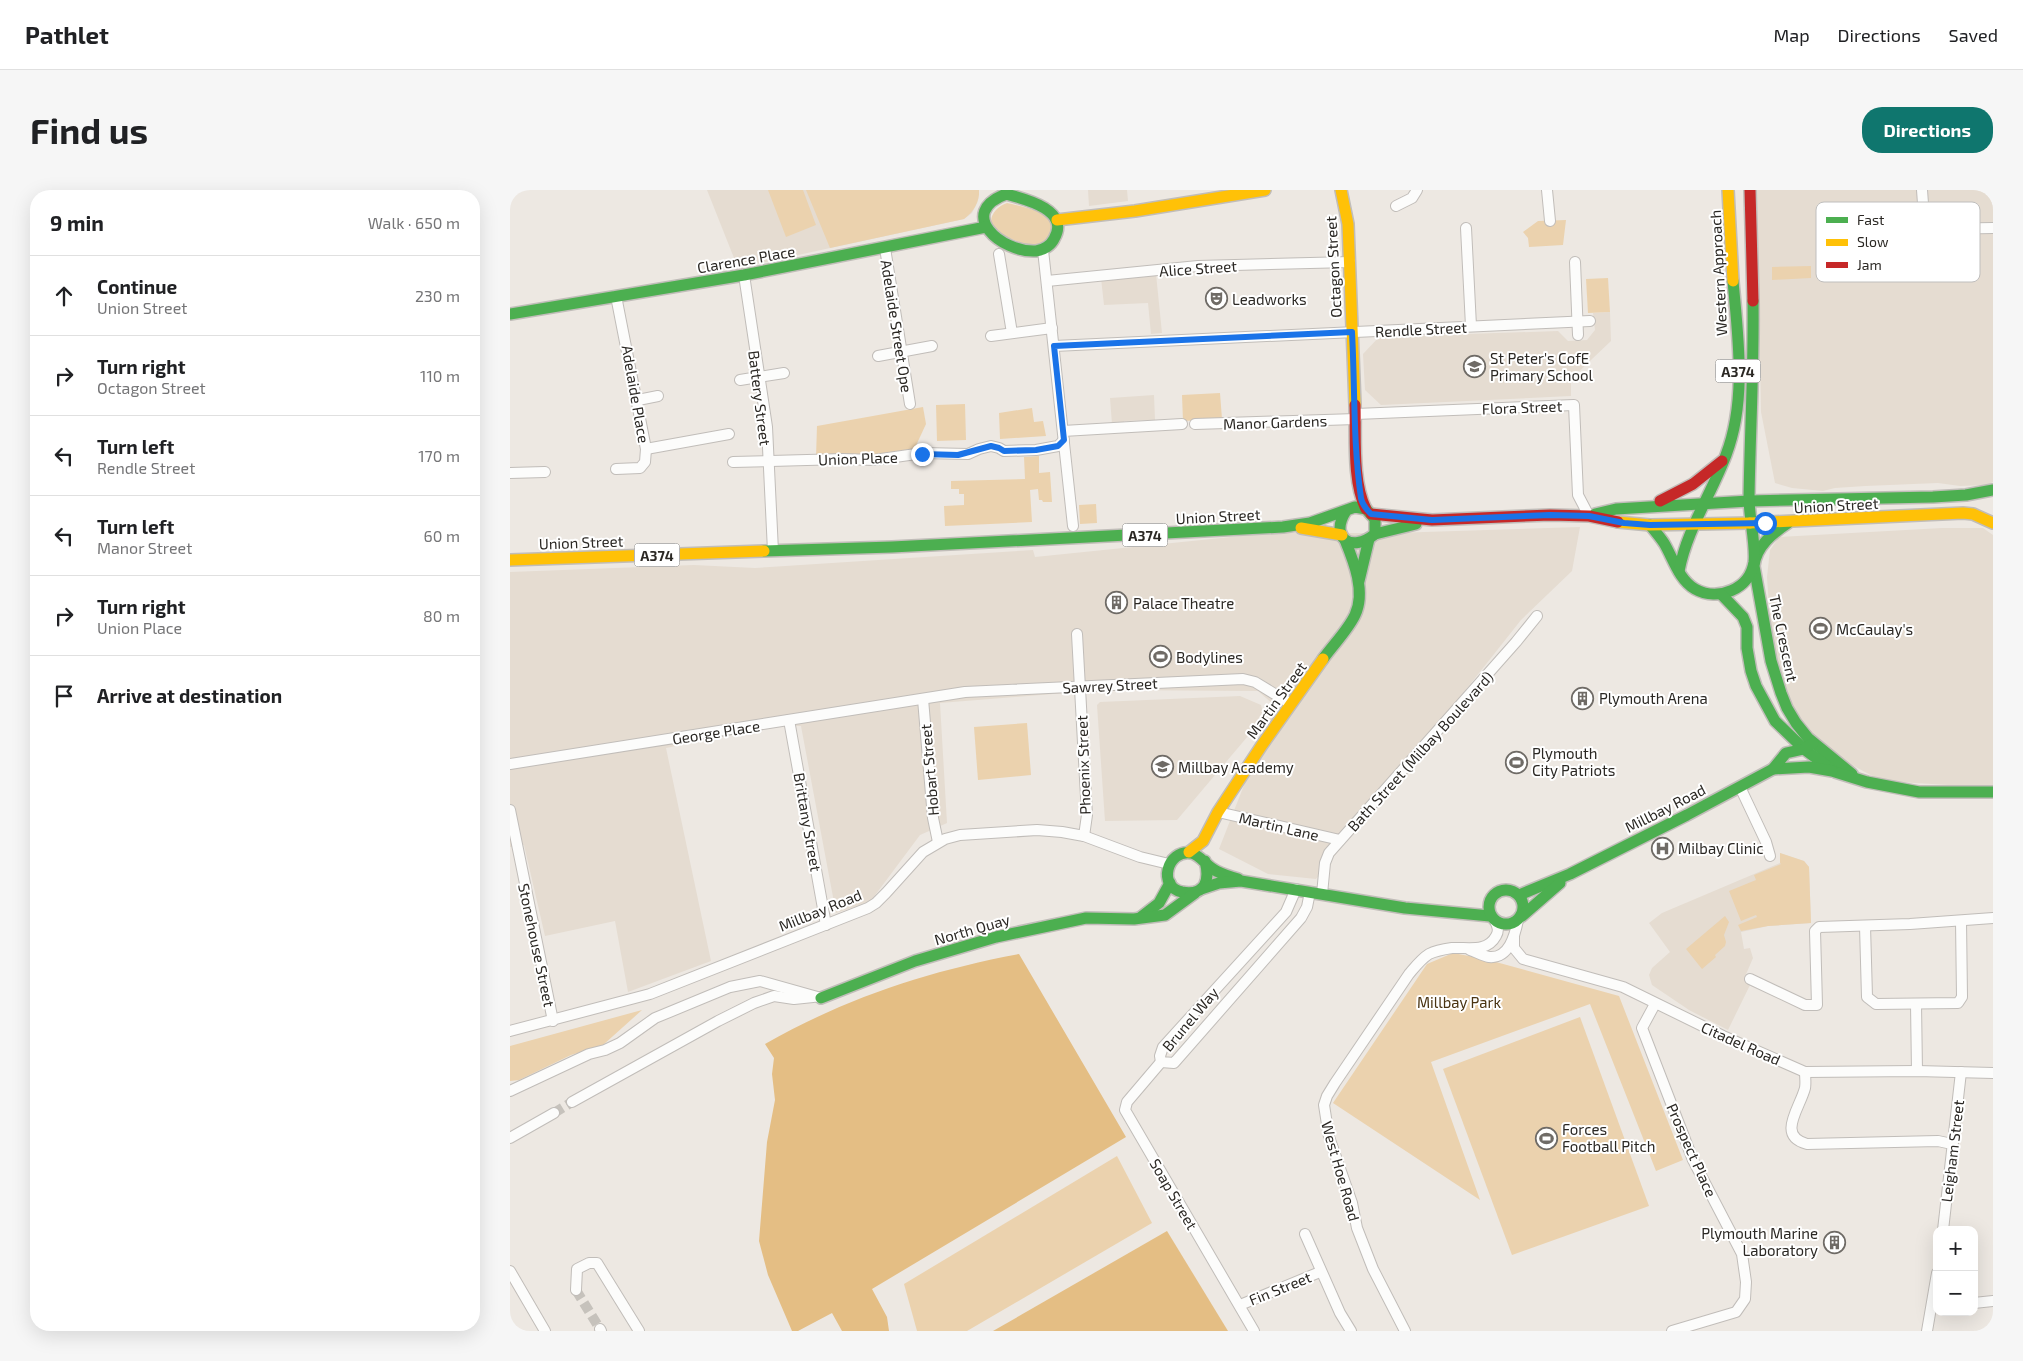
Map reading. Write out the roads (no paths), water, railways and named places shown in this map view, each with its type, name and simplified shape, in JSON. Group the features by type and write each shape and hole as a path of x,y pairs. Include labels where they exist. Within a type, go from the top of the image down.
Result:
{"main road":[{"path":"1057,220 1196,196 1265,190"},
{"name":"Octagon Street","path":"1341,190 1348,224 1357,464 1361,499 1368,511"},
{"name":"Western Approach","path":"1692,524 1717,479 1736,423 1738,380 1736,306 1728,190"},
{"name":"A374","path":"1750,190 1754,351 1749,502 1750,524"},
{"path":"996,193 1016,196 1052,212 1057,220 1058,227 1054,242 1044,250 1033,251 1018,247 991,234 986,227 985,218 987,208 996,193"},
{"name":"Clarence Place","path":"510,314 744,275 986,227"},
{"path":"1640,508 1679,494 1710,473 1726,457"},
{"name":"Octagon Street","path":"1347,510 1357,464"},
{"name":"Union Street","path":"1589,516 1616,509 1705,503 1933,497 1966,495 1993,490"},
{"path":"1355,507 1368,511 1375,519 1372,536 1364,543 1355,544 1343,538 1339,525 1342,516 1347,510 1355,507"},
{"name":"Union Street","path":"510,560 1028,540 1291,526 1310,523 1347,510"},
{"name":"Union Street","path":"1368,511 1432,520 1523,516 1589,516 1624,523 1650,525 1788,523 1963,513 1973,514 1993,523"},
{"name":"Union Street","path":"1372,536 1432,520"},
{"path":"1650,525 1663,542 1686,583 1696,590 1707,594 1722,595 1736,589 1746,580 1762,546 1776,531 1788,523"},
{"name":"A374","path":"1679,570 1681,554 1692,524"},
{"name":"The Crescent","path":"1750,524 1754,563 1773,672 1786,706 1809,746 1835,772 1900,790 1919,792 1993,792"},
{"name":"Union Street","path":"1291,526 1343,538"},
{"name":"Martin Street","path":"1358,584 1372,536"},
{"name":"Martin Street","path":"1189,852 1203,841 1218,812 1262,745 1355,615 1359,605 1358,584 1355,566 1343,538"},
{"name":"The Crescent","path":"1722,595 1743,617 1747,627 1747,648 1751,671 1756,686 1775,720 1787,734 1809,746 1857,778"},
{"path":"1787,734 1786,753 1809,746"},
{"name":"Millbay Road","path":"1519,895 1570,874 1740,787 1773,768 1786,753"},
{"name":"Millbay Road","path":"1773,768 1809,767 1835,772"},
{"path":"1241,881 1219,883 1187,894 1179,892 1170,884 1167,877 1169,864 1177,855 1189,852 1200,856 1220,873 1241,881 1405,908 1450,911 1493,919 1508,925 1520,918 1524,908 1519,895 1509,890 1497,892 1493,896 1475,904 1450,911"},
{"path":"1198,891 1205,884 1208,872 1204,861"},
{"name":"Millbay Road","path":"1520,918 1570,874"},
{"path":"1138,918 1152,911 1162,901 1170,884"},
{"name":"North Quay","path":"821,998 915,961 996,936 1086,918 1138,918 1165,915 1198,891"},
{"path":"1493,896 1488,907 1493,919"}],"street":[{"path":"1396,206 1412,198 1417,190"},
{"path":"1547,190 1550,220"},
{"path":"1466,228 1471,326"},
{"path":"1980,228 1993,228"},
{"name":"Adelaide Street Ope","path":"885,248 900,352 910,404"},
{"path":"1044,250 1073,526"},
{"path":"999,254 1012,333"},
{"name":"Alice Street","path":"1047,281 1198,266 1350,262"},
{"path":"1575,262 1578,335"},
{"name":"Battery Street","path":"744,275 767,428 767,460 773,551"},
{"name":"Adelaide Place","path":"616,296 638,400 646,449 645,462 640,468 616,469"},
{"name":"Rendle Street","path":"1054,346 1590,321"},
{"path":"992,336 1052,328"},
{"path":"878,356 932,346"},
{"path":"740,380 784,373"},
{"path":"638,400 658,396"},
{"name":"Flora Street","path":"1356,417 1574,405 1578,495 1589,516"},
{"name":"Manor Gardens","path":"1195,424 1356,417"},
{"path":"1064,435 1182,424"},
{"path":"646,449 728,434"},
{"name":"Union Place","path":"767,460 874,460 922,454 958,455 991,446 1004,451 1036,450 1058,446 1064,435"},
{"path":"733,462 767,460"},
{"path":"510,473 545,472"},
{"name":"Bath Street (Milbay Boulevard)","path":"1322,894 1324,863 1329,853 1516,642 1536,616"},
{"name":"Phoenix Street","path":"1077,634 1086,815 1084,836"},
{"name":"Sawrey Street","path":"922,698 965,692 1242,678 1255,682 1291,704"},
{"name":"George Place","path":"510,764 922,698"},
{"name":"Hobart Street","path":"922,698 933,818 938,842"},
{"name":"Brittany Street","path":"789,720 826,924"},
{"path":"1740,787 1766,842 1770,856"},
{"name":"Stonehouse Street","path":"510,810 514,853 553,1021"},
{"name":"Martin Lane","path":"1218,812 1340,840"},
{"name":"Millbay Road","path":"510,1031 650,994 876,903 923,852 938,842 960,835 1037,830 1062,832 1084,836 1140,857 1169,864"},
{"name":"Brunel Way","path":"1296,890 1286,912 1163,1047 1160,1056 1161,1062 1174,1063 1301,918 1307,907 1310,892"},
{"path":"1514,938 1520,918"},
{"path":"1750,979 1805,1005 1817,1005 1815,931 1819,927 1993,918"},
{"name":"West Hoe Road","path":"1404,1331 1373,1269 1357,1228 1352,1203 1329,1137 1324,1105 1327,1096 1350,1060 1409,974 1429,954 1453,948 1468,949 1484,946 1493,941 1498,928 1493,919"},
{"path":"1865,926 1868,997 1876,1004 1958,1003 1962,998 1961,921"},
{"name":"West Hoe Road","path":"1468,949 1490,957 1500,955 1514,938"},
{"name":"Citadel Road","path":"1514,938 1514,948 1523,959 1622,987 1655,1004 1805,1072 1993,1073"},
{"path":"510,1091 589,1054 605,1050 620,1043 655,1018 730,987 760,981 821,998"},
{"path":"572,1102 754,1003 774,996 787,999 821,998"},
{"name":"Prospect Place","path":"1655,1004 1642,1028 1693,1160 1742,1254 1746,1282 1745,1299 1736,1312 1672,1331"},
{"path":"1916,1004 1917,1072"},
{"name":"Soap Street","path":"1161,1062 1127,1102 1125,1110 1254,1331"},
{"path":"1805,1072 1805,1087 1791,1128 1792,1136 1797,1141 1807,1144 1938,1141 1952,1144"},
{"name":"Leigham Street","path":"1943,1226 1961,1072"},
{"path":"510,1138 554,1112"},
{"path":"1305,1234 1320,1272 1351,1331"},
{"path":"576,1290 577,1269 589,1263 597,1263 639,1331"},
{"path":"510,1271 545,1331"},
{"name":"Fin Street","path":"1240,1305 1320,1272"},
{"path":"1978,1303 1993,1301"},
{"path":"1927,1331 1933,1311"}],"tunnel":[{"path":"554,1113 572,1102"},
{"path":"576,1290 600,1329"}],"place":[{"name":"Leadworks","path":"1216,299"},
{"name":"St Peter's CofE Primary School","path":"1474,367"},
{"name":"Palace Theatre","path":"1117,603"},
{"name":"McCaulay's","path":"1820,629"},
{"name":"Bodylines","path":"1160,657"},
{"name":"Plymouth Arena","path":"1583,698"},
{"name":"Plymouth City Patriots","path":"1516,762"},
{"name":"Millbay Academy","path":"1162,767"},
{"name":"Milbay Clinic","path":"1662,848"},
{"name":"Forces Football Pitch","path":"1546,1138"},
{"name":"Plymouth Marine Laboratory","path":"1834,1242"}],"park label":[{"name":"Millbay Park","path":"1459,1002"}]}
